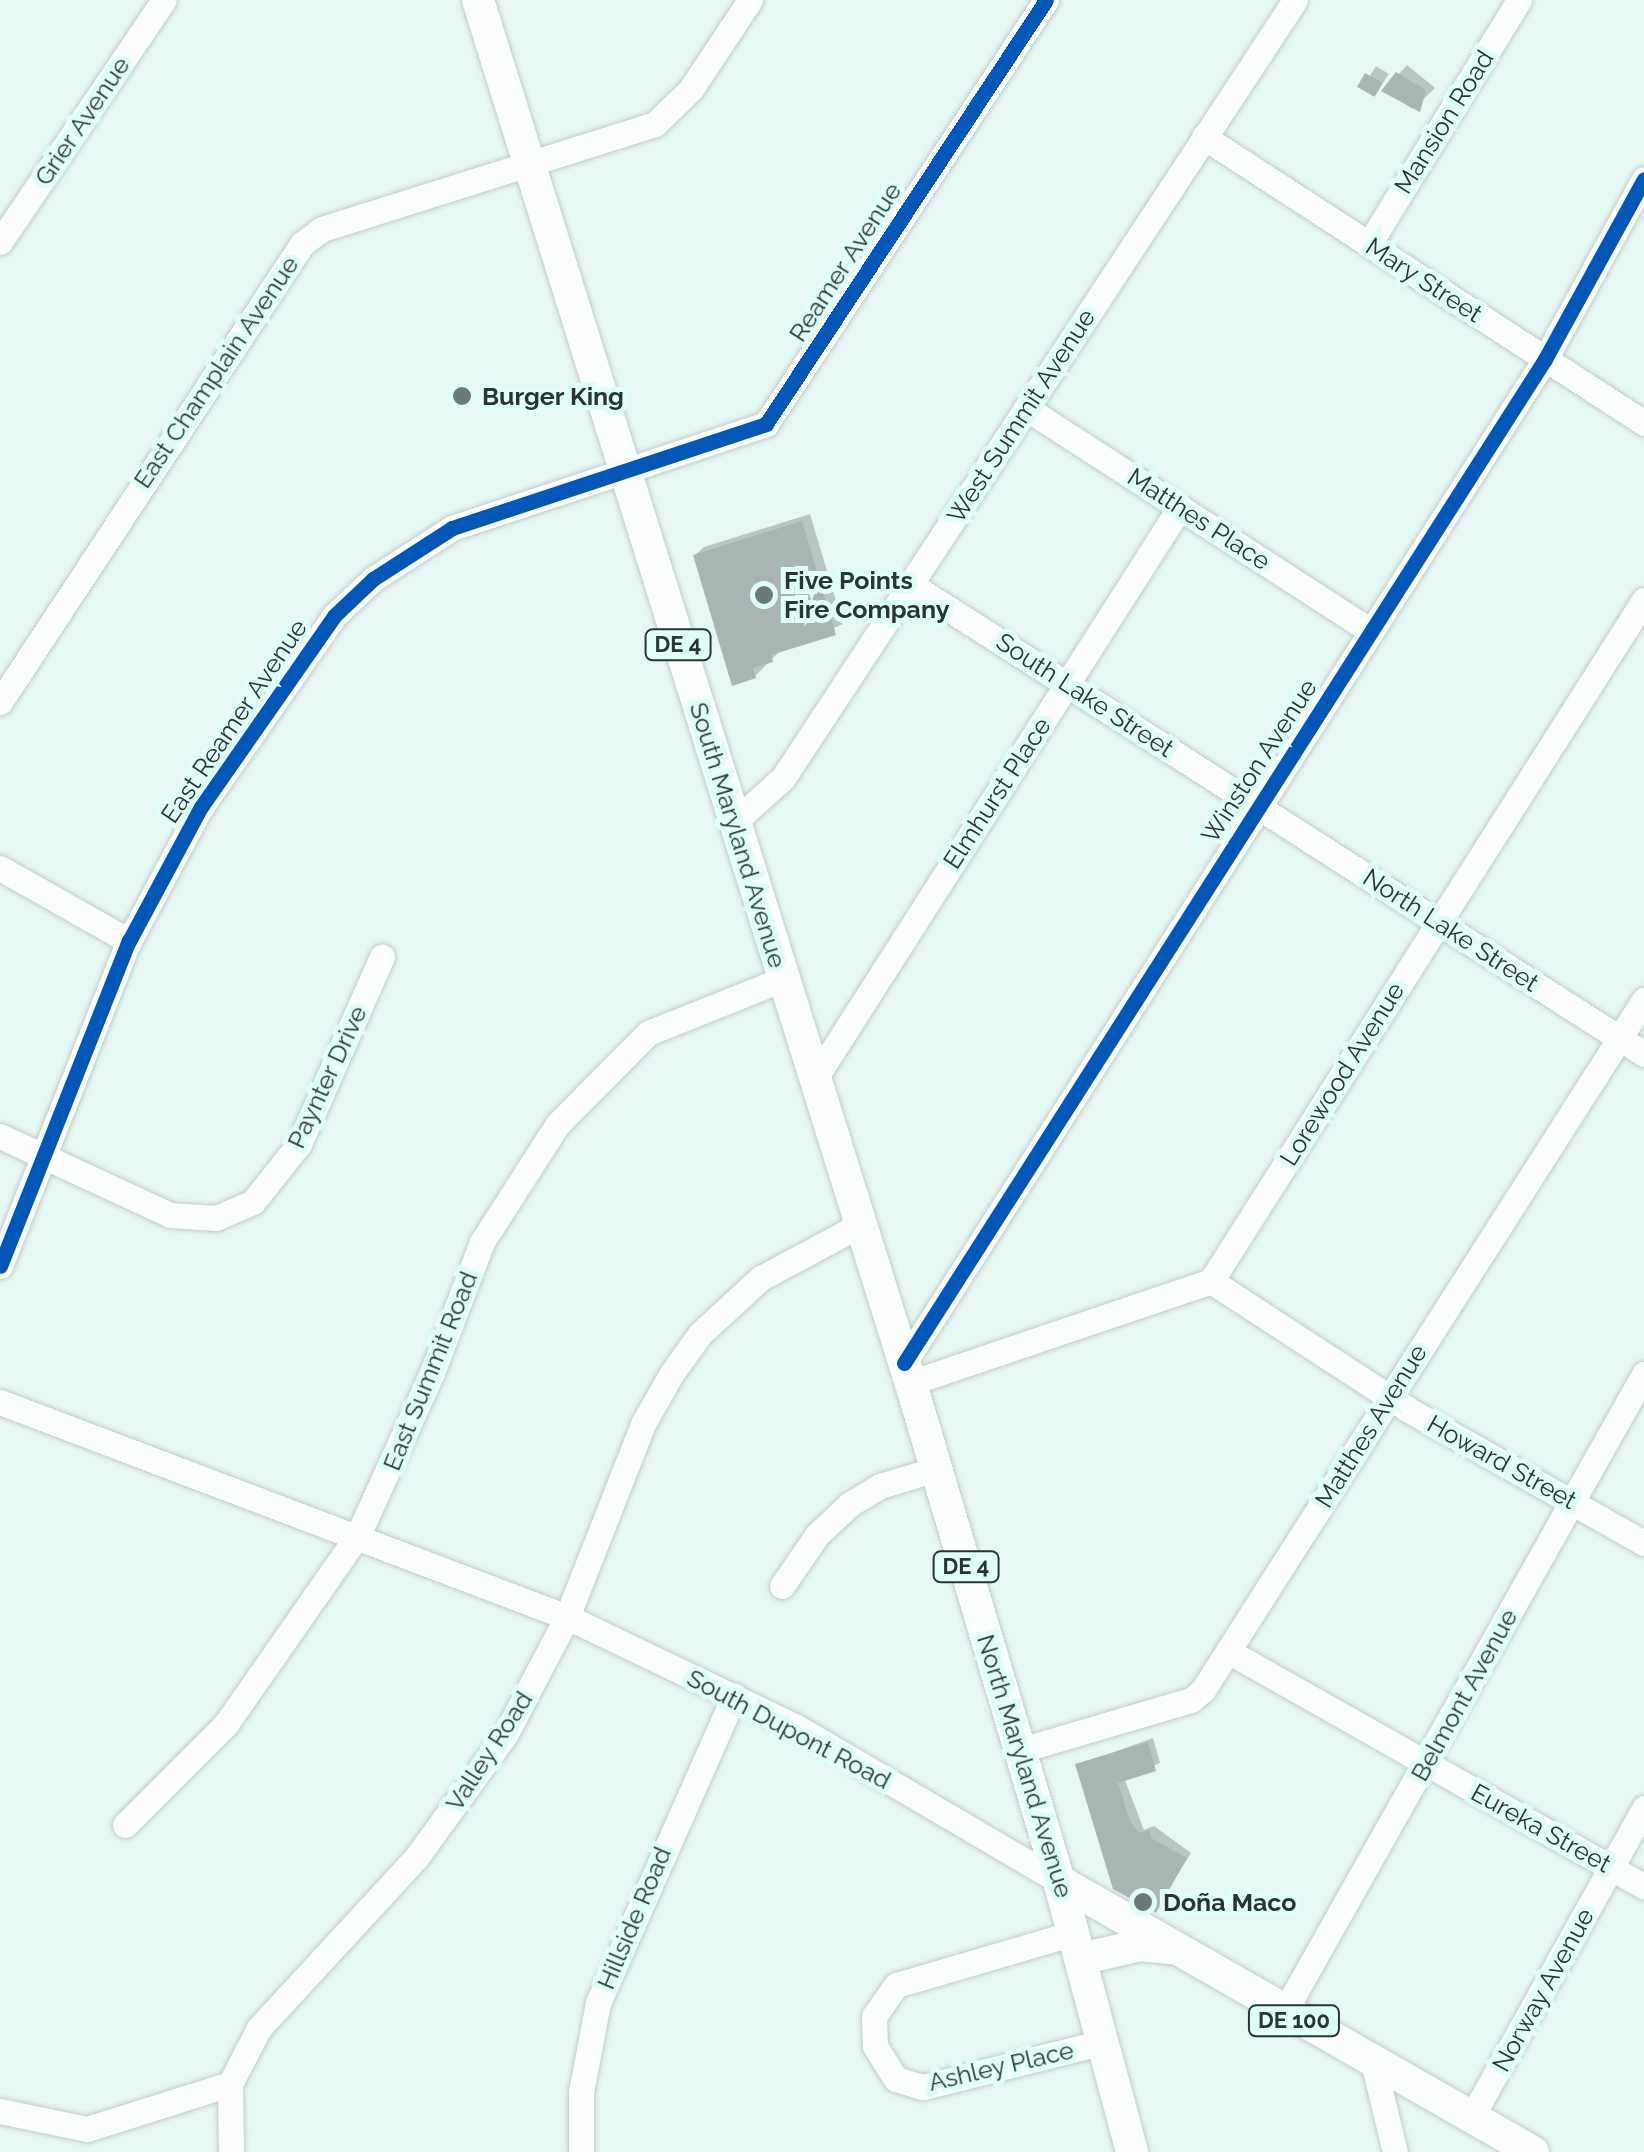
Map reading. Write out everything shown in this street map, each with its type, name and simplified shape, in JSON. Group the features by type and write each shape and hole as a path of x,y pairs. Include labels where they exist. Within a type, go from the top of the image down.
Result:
{"main road":[{"name":"South Maryland Avenue","path":"478,0 907,1373"},
{"name":"North Maryland Avenue","path":"907,1373 1060,1881 1132,2152"},
{"name":"South Dupont Road","path":"1060,1881 1282,2014 1533,2152"},
{"path":"1078,1946 1174,1948"}],"street":[{"name":"Grier Avenue","path":"0,242 164,0"},
{"name":"East Champlain Avenue","path":"0,702 302,244 322,229 655,124 673,111 750,0"},
{"name":"Reamer Avenue","path":"623,468 741,434 775,415 1046,0"},
{"name":"West Summit Avenue","path":"734,822 783,778 1295,0"},
{"name":"Mansion Road","path":"1369,244 1519,0"},
{"name":"Mary Street","path":"1204,137 1644,423"},
{"name":"Winston Avenue","path":"907,1373 1259,806 1544,359 1644,179"},
{"name":"Matthes Place","path":"1026,408 1371,630"},
{"name":"East Reamer Avenue","path":"0,1266 129,940 201,807 334,616 360,591 452,528 623,468"},
{"name":"Elmhurst Place","path":"814,1080 1180,507"},
{"name":"South Lake Street","path":"910,584 1259,806"},
{"name":"Lorewood Avenue","path":"1212,1281 1644,600"},
{"name":"North Lake Street","path":"1259,806 1644,1054"},
{"path":"0,868 129,940"},
{"name":"Paynter Drive","path":"0,1136 43,1161 192,1220 253,1202 299,1144 382,957"},
{"name":"East Summit Road","path":"125,1824 226,1724 358,1535 432,1375 482,1242 557,1125 648,1033 782,979"},
{"name":"Matthes Avenue","path":"1021,1750 1191,1700 1228,1651 1644,1000"},
{"name":"Valley Road","path":"230,2084 258,2028 416,1858 470,1786 566,1617 644,1422 700,1334 760,1278 860,1225"},
{"path":"907,1373 1212,1281"},
{"name":"Howard Street","path":"1212,1281 1389,1397 1644,1542"},
{"name":"Belmont Avenue","path":"1282,2014 1644,1374"},
{"name":"South Dupont Road","path":"0,1402 566,1617 734,1696 1060,1881"},
{"path":"782,1586 817,1535 850,1504 880,1486 936,1470"},
{"name":"Eureka Street","path":"1228,1651 1644,1886"},
{"name":"Hillside Road","path":"580,2152 581,2092 598,2003 734,1696"},
{"name":"Norway Avenue","path":"1471,2118 1644,1808"},
{"name":"Ashley Place","path":"1078,1946 896,1985 878,2001 875,2046 896,2079 924,2087 1103,2042"},
{"path":"1374,2066 1395,2152"},
{"path":"0,2110 87,2129 230,2084 231,2152"}],"building":[{"path":"1396,72 1426,90 1420,112 1381,91"},
{"path":"1365,73 1382,83 1374,97 1357,87"},
{"name":"Five Points Fire Company","path":"802,521 836,635 771,655 773,662 753,668 756,678 732,686 693,555"},
{"path":"1148,1742 1156,1771 1118,1783 1130,1821 1139,1833 1149,1830 1151,1838 1187,1858 1156,1913 1113,1889 1075,1764"}],"cycle path":[{"path":"0,1266 129,941 201,807 334,616 373,579 452,528 766,424 1046,0"},
{"path":"904,1363 1545,359 1644,179"}],"place":[{"name":"Burger King","path":"462,396"},
{"name":"Five Points Fire Company","path":"764,595"},
{"name":"Doña Maco","path":"1143,1902"}]}
